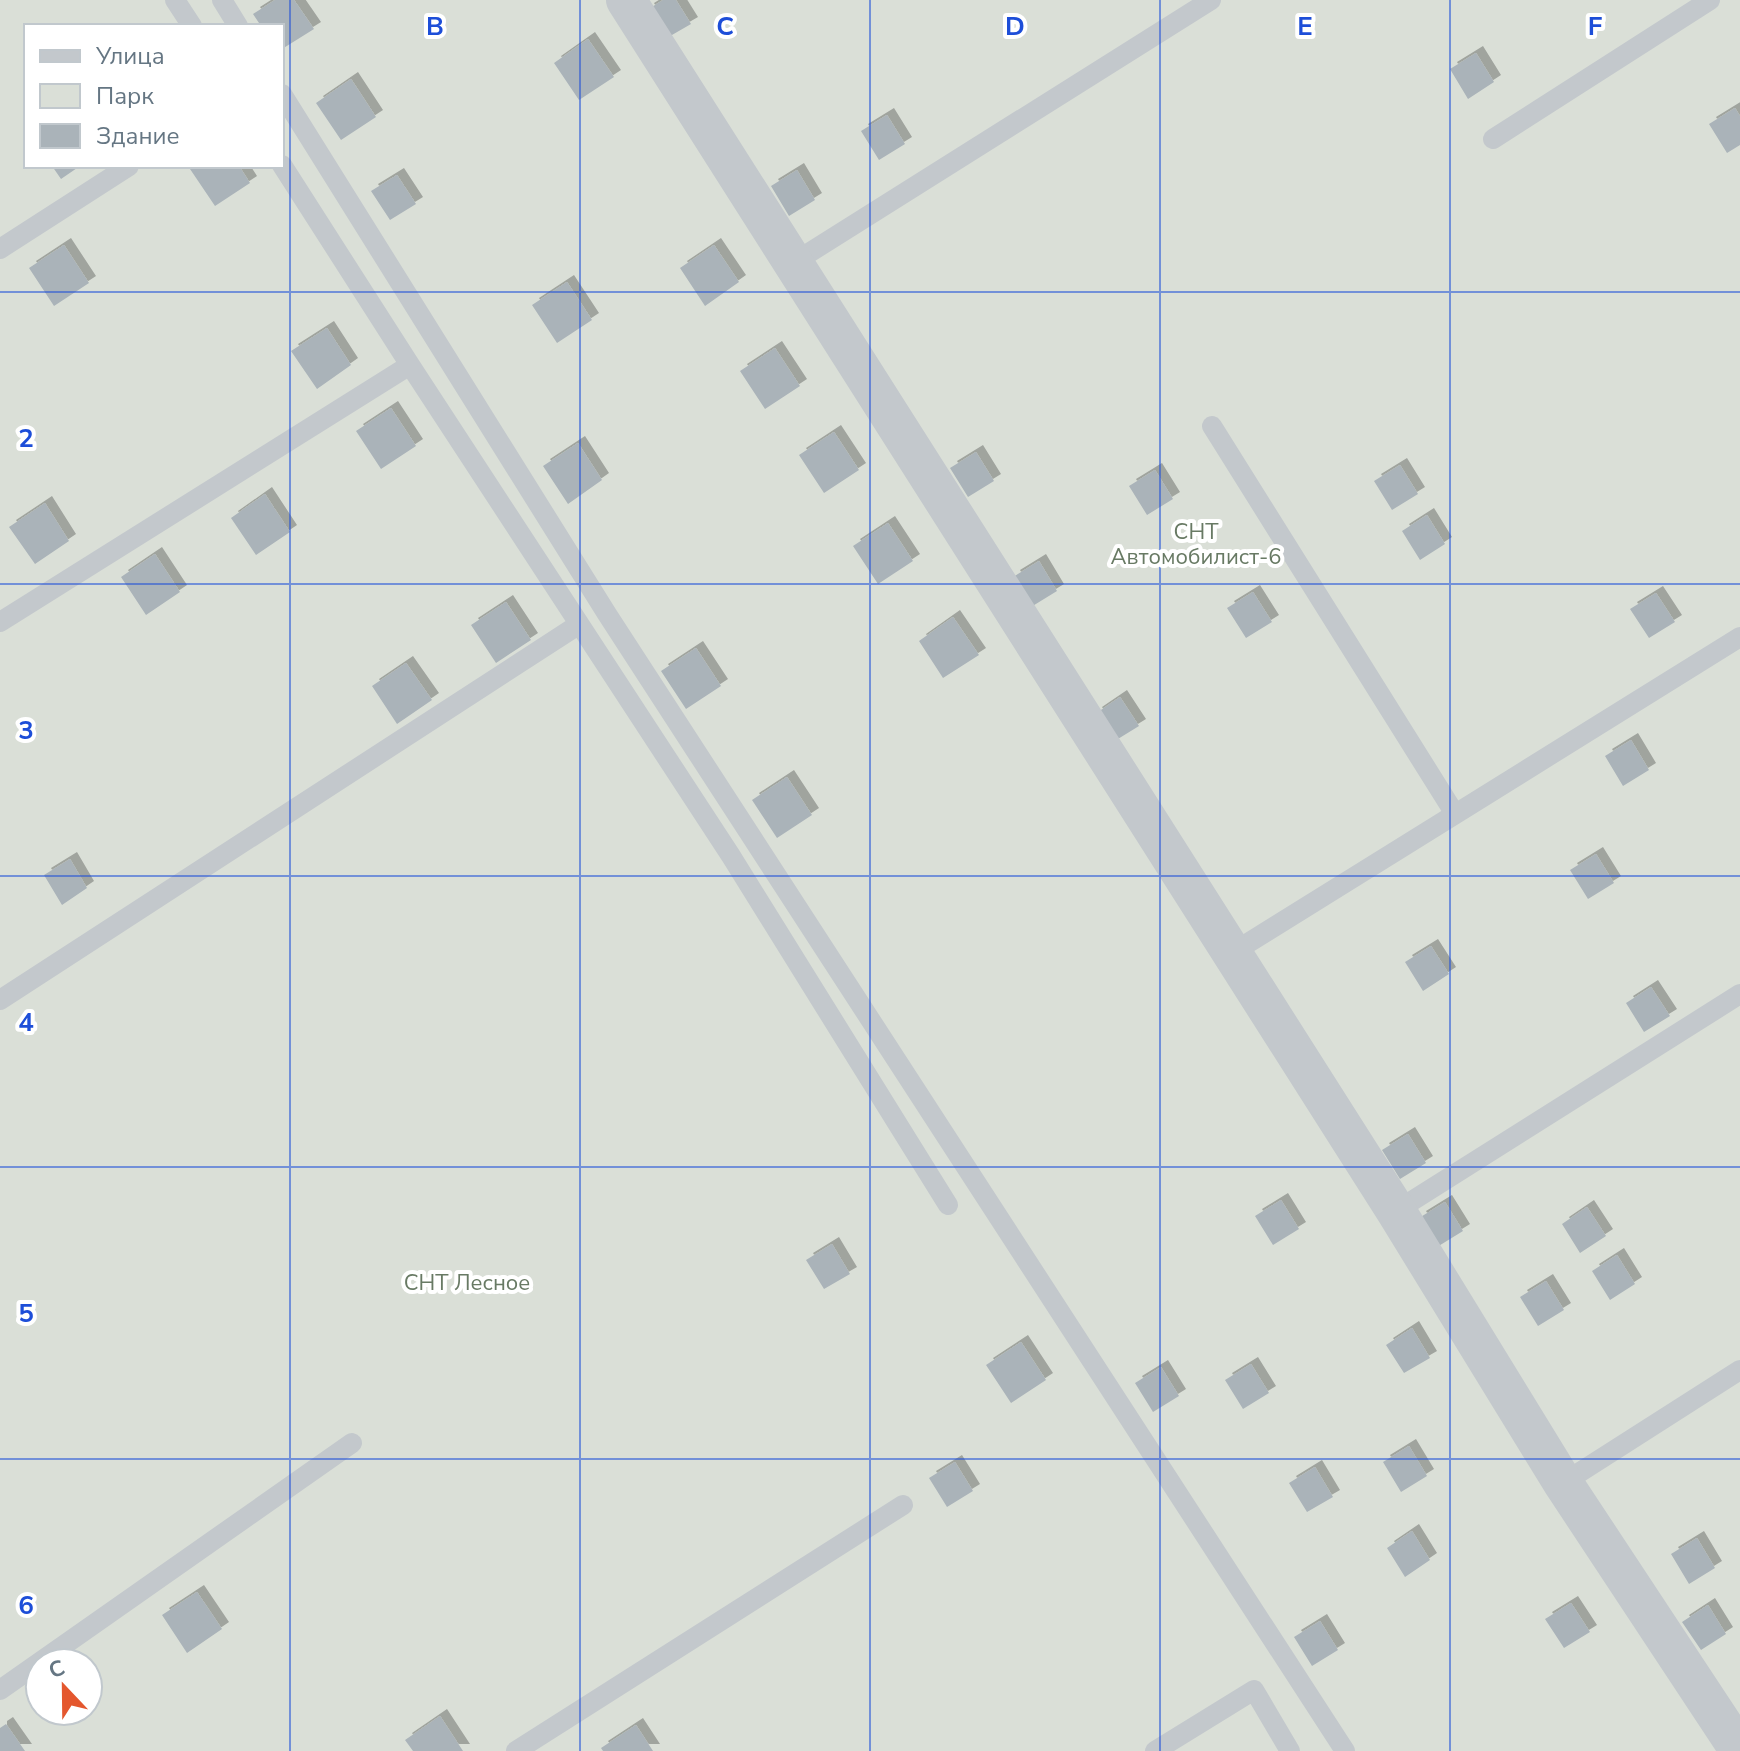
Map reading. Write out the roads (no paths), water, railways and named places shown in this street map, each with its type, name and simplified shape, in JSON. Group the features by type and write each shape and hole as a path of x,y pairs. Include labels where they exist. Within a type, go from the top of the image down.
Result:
{"street":[{"path":"626,0 1396,1211 1563,1483 1740,1751"}],"lane":[{"path":"175,0 191,24"},
{"path":"222,0 237,24"},
{"path":"793,263 1211,0"},
{"path":"1493,139 1710,0"},
{"path":"284,97 607,614 1345,1751"},
{"path":"0,249 126,168"},
{"path":"284,168 578,625 731,856 948,1205"},
{"path":"0,622 410,365"},
{"path":"1212,426 1455,814"},
{"path":"0,1000 578,625"},
{"path":"1232,953 1740,637"},
{"path":"1396,1211 1740,994"},
{"path":"1563,1483 1740,1370"},
{"path":"0,1690 352,1443"},
{"path":"516,1751 903,1505"},
{"path":"1155,1751 1254,1690 1290,1751"}],"park label":[{"name":"СНТ Автомобилист-6","path":"1196,544"},
{"name":"СНТ Лесное","path":"467,1283"}]}
